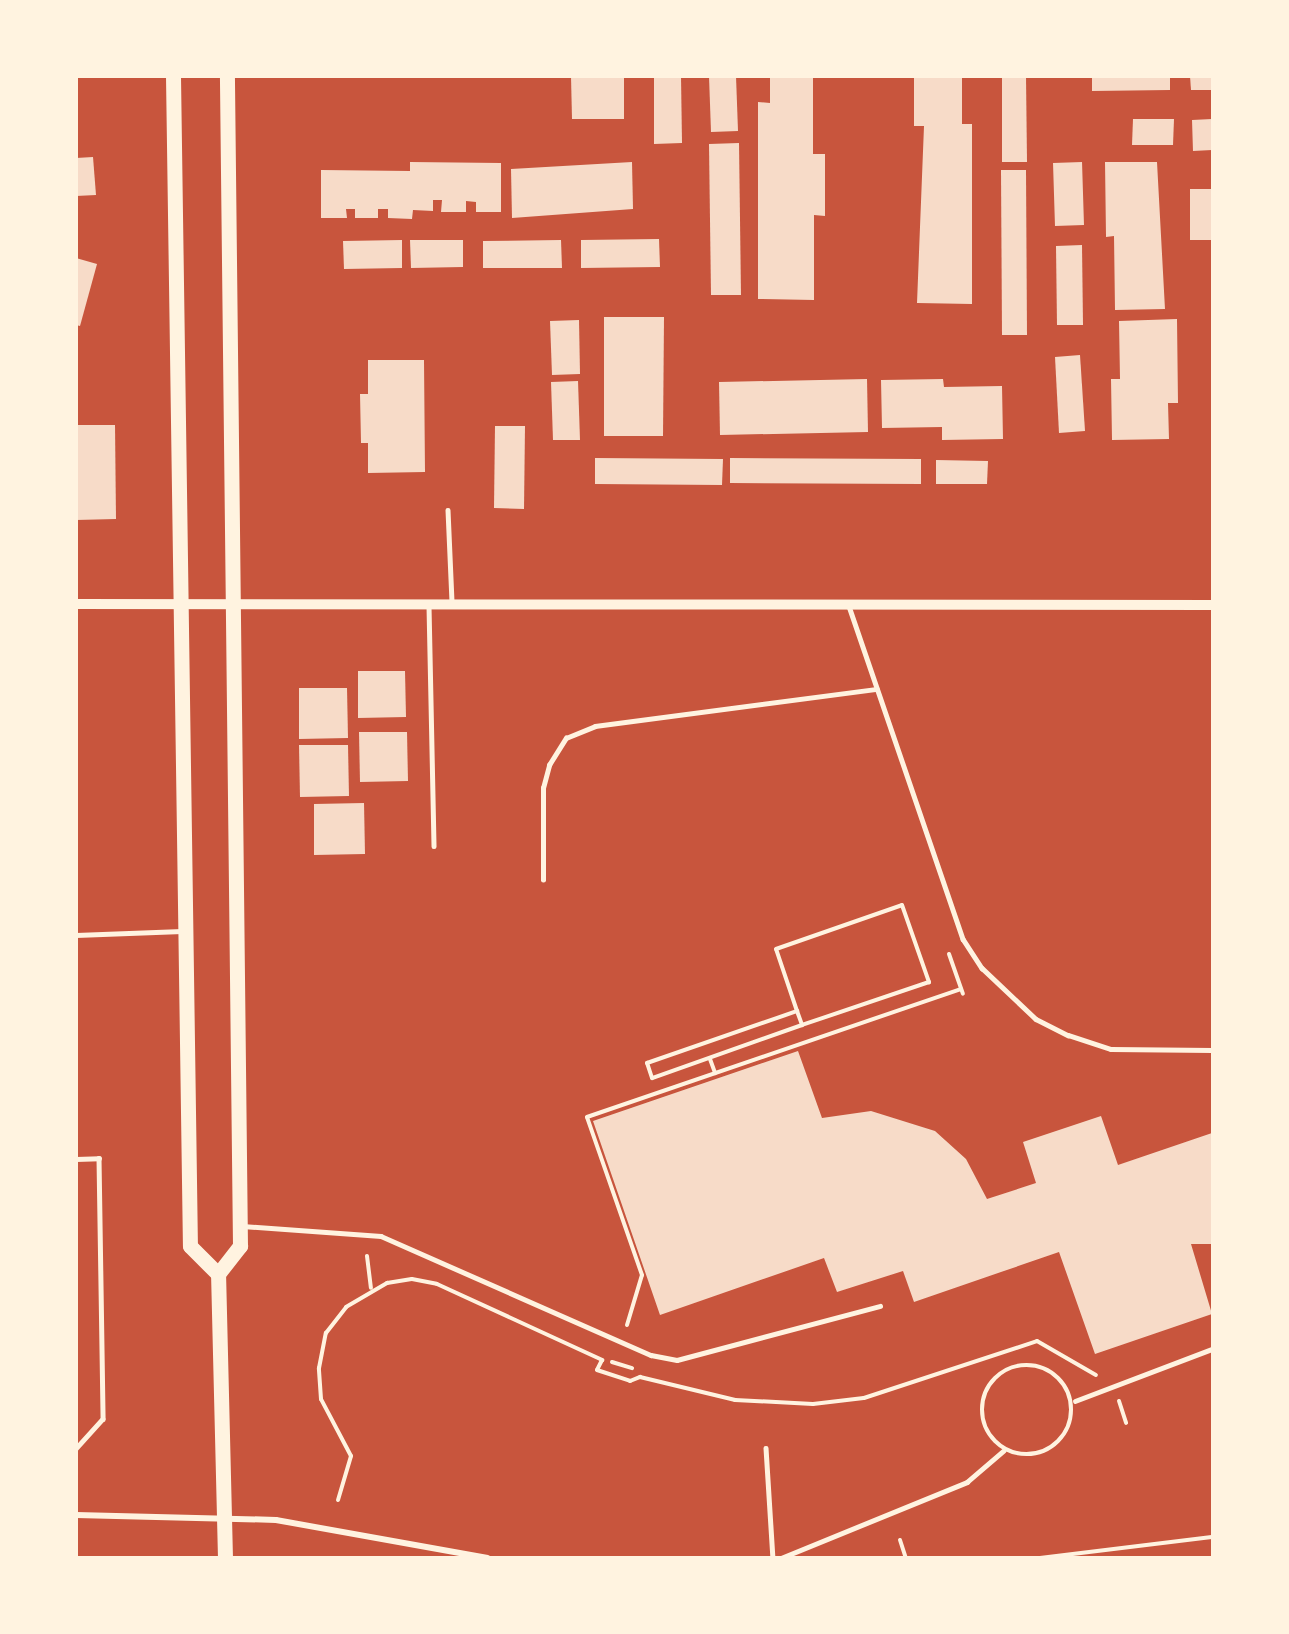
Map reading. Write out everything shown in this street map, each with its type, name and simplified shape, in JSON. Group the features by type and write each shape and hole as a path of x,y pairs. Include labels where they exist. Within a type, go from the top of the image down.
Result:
{"main road":[{"path":"172,76 190,1246 218,1274"},
{"path":"225,1557 218,1274 240,1246 230,604 227,76"}],"street":[{"path":"76,604 1212,605"},
{"path":"76,1515 276,1520 488,1557"}],"lane":[{"path":"448,510 452,606"},
{"path":"429,606 434,846"},
{"path":"849,606 963,939 1004,992 1036,1019 1112,1049 1212,1050"},
{"path":"543,880 543,788 549,765 566,738 596,726 878,689"},
{"path":"76,935 185,930"},
{"path":"76,1159 99,1158 103,1419 76,1449"},
{"path":"240,1226 381,1236 651,1355 677,1360 880,1306"},
{"path":"1075,1401 1212,1349"},
{"path":"1037,1364 1066,1384 1075,1401 1067,1428 1054,1446 1031,1454 1003,1451 988,1434 980,1412 986,1388 1007,1369 1037,1364"},
{"path":"766,1448 772,1557"},
{"path":"781,1557 966,1482 1003,1451"}],"path":[{"path":"797,1011 647,1063 652,1078 929,982 902,905 776,949 802,1025"},
{"path":"627,1326 642,1275 587,1117 961,989"},
{"path":"710,1059 715,1073"},
{"path":"367,1256 371,1288"},
{"path":"338,1500 351,1456 321,1399 319,1368 326,1333 371,1288 412,1279 437,1284 602,1360 597,1370 630,1381 640,1377 735,1401 813,1404 864,1398 1037,1341 1101,1374"},
{"path":"612,1362 642,1371 640,1377"},
{"path":"1040,1557 1212,1537"},
{"path":"900,1540 906,1557"}],"building":[{"path":"571,76 624,76 624,119 572,119"},
{"path":"654,76 681,76 682,143 654,144"},
{"path":"709,76 736,76 738,131 711,132"},
{"path":"770,76 813,76 813,154 825,154 825,216 814,215 814,300 758,299 758,102 770,103"},
{"path":"914,76 962,76 962,124 972,124 972,304 917,303 924,126 914,126"},
{"path":"1002,76 1026,76 1027,162 1002,162"},
{"path":"1092,76 1170,76 1170,90 1092,91"},
{"path":"1190,76 1212,76 1212,90 1191,90"},
{"path":"1133,119 1174,119 1173,145 1132,145"},
{"path":"1212,119 1212,150 1193,151 1192,120"},
{"path":"739,143 741,295 711,295 709,144"},
{"path":"93,157 96,195 76,196 76,158"},
{"path":"410,162 501,163 501,212 476,212 476,202 466,201 466,212 441,212 442,200 433,200 433,211 413,210 412,219 388,218 388,209 378,209 378,218 355,218 355,209 346,209 347,218 321,218 321,170 410,171"},
{"path":"632,162 633,209 512,218 511,169"},
{"path":"1082,162 1084,225 1055,226 1053,163"},
{"path":"1105,162 1157,162 1165,309 1115,310 1114,236 1106,237"},
{"path":"1001,170 1026,170 1027,335 1002,335"},
{"path":"1190,189 1212,189 1212,240 1190,240"},
{"path":"659,239 660,267 581,268 581,240"},
{"path":"402,240 402,268 344,269 343,241"},
{"path":"410,240 463,240 463,267 411,268"},
{"path":"561,240 562,268 483,268 483,241"},
{"path":"1082,245 1083,325 1057,325 1056,246"},
{"path":"76,258 97,264 80,326 76,325"},
{"path":"604,317 664,317 663,436 604,436"},
{"path":"1177,319 1178,403 1168,403 1169,439 1112,440 1111,379 1120,379 1119,321"},
{"path":"579,320 580,374 552,375 550,321"},
{"path":"1080,355 1085,431 1059,433 1055,357"},
{"path":"368,360 424,360 425,472 368,473 368,443 361,443 360,394 368,394"},
{"path":"867,379 868,432 720,435 719,382"},
{"path":"943,379 944,387 1002,386 1003,439 942,440 942,427 882,428 881,380"},
{"path":"578,381 580,440 553,440 551,382"},
{"path":"76,425 115,425 116,519 76,520"},
{"path":"495,426 525,426 524,509 494,508"},
{"path":"595,458 723,459 722,485 595,484"},
{"path":"730,458 921,459 921,484 730,483"},
{"path":"936,460 988,461 987,484 936,484"},
{"path":"358,671 405,671 406,717 358,718"},
{"path":"299,688 347,688 348,738 299,739"},
{"path":"359,732 407,732 408,781 360,782"},
{"path":"299,745 348,745 349,796 300,797"},
{"path":"364,803 365,854 314,855 314,804"},
{"path":"798,1051 822,1118 871,1111 935,1131 966,1159 987,1199 1036,1183 1023,1142 1101,1116 1118,1165 1212,1133 1212,1244 1191,1244 1212,1314 1095,1354 1059,1252 914,1302 903,1271 837,1292 824,1258 660,1315 593,1121"}]}
